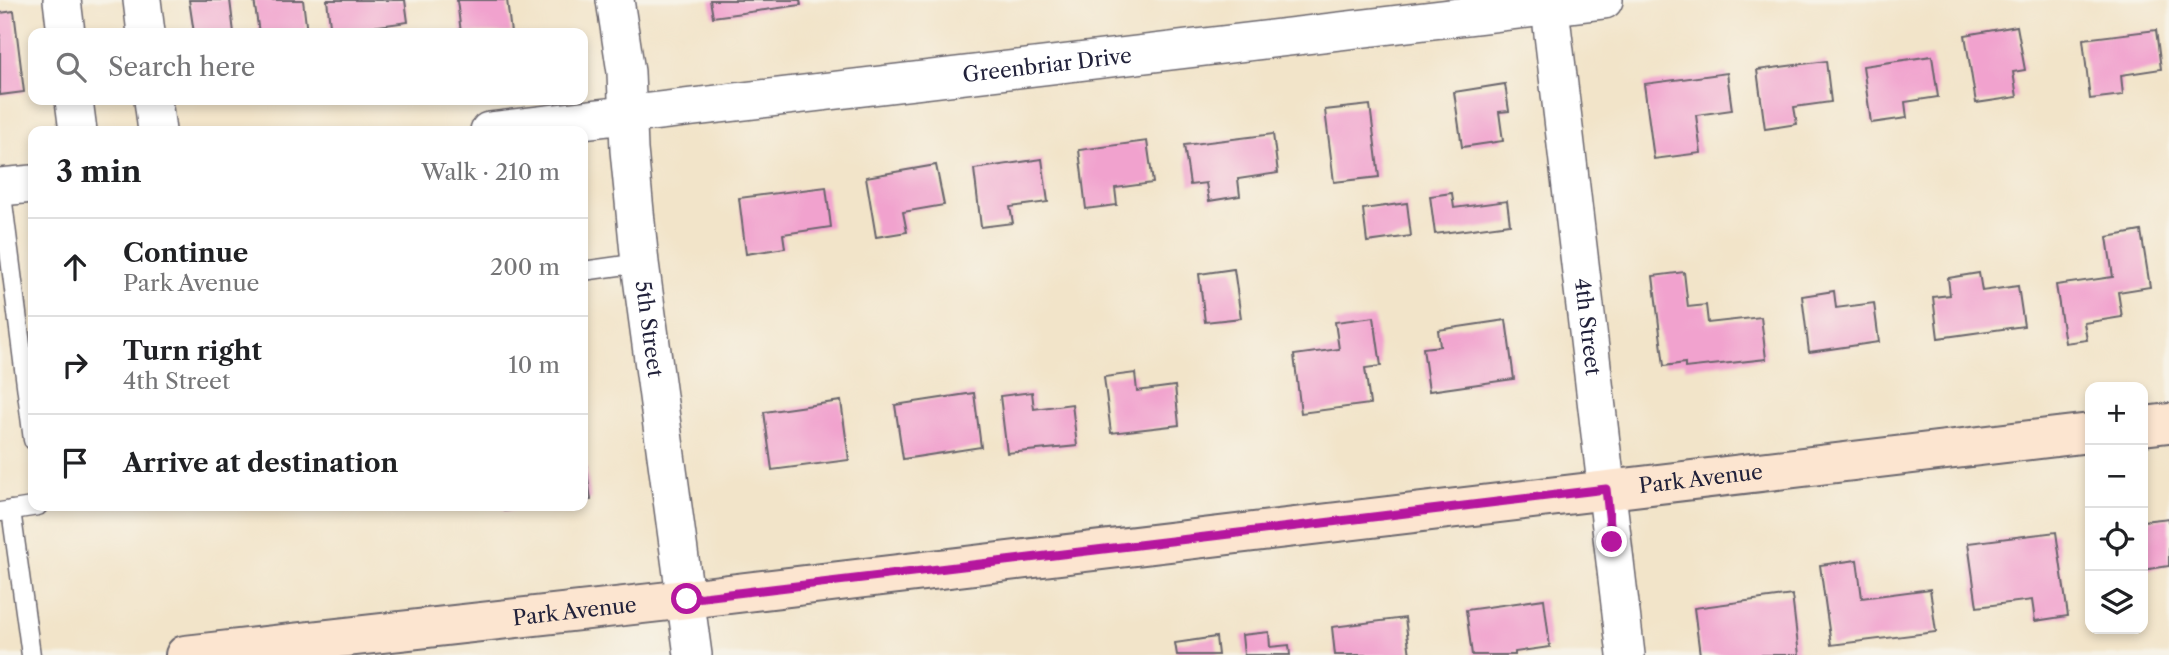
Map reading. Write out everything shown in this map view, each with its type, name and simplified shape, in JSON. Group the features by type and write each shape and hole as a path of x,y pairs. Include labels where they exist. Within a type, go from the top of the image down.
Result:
{"street":[{"path":"62,0 65,28"},
{"path":"142,0 145,28"},
{"name":"5th Street","path":"614,0 626,72 640,263 693,655"},
{"name":"Greenbriar Drive","path":"530,126 1549,3 1604,0"},
{"name":"4th Street","path":"1549,3 1626,655"},
{"path":"75,105 77,126"},
{"path":"154,105 156,126"},
{"path":"2148,425 2169,423"},
{"name":"Park Avenue","path":"185,655 687,599 2085,434"}],"lane":[{"path":"11,186 28,382"},
{"path":"588,270 640,263"},
{"path":"28,508 5,511 31,655"}],"building":[{"path":"189,0 230,0 233,28 193,28"},
{"path":"254,0 303,0 306,28 258,28"},
{"path":"327,0 405,0 408,22 363,28 330,28"},
{"path":"457,0 507,0 510,28 460,28"},
{"path":"710,0 800,0 801,5 713,17"},
{"path":"14,11 24,92 0,95 0,13"},
{"path":"2017,26 2025,70 2013,72 2017,97 1976,103 1965,35"},
{"path":"2156,30 2161,69 2121,75 2123,95 2090,99 2083,39"},
{"path":"1932,56 1938,97 1905,102 1907,118 1871,123 1863,66"},
{"path":"1826,61 1831,102 1794,107 1797,124 1765,129 1757,70"},
{"path":"1727,73 1732,110 1696,115 1701,153 1654,159 1644,84"},
{"path":"1505,84 1509,111 1499,112 1503,141 1462,147 1454,92"},
{"path":"1370,105 1379,177 1334,182 1325,110"},
{"path":"1273,134 1278,173 1238,179 1240,196 1209,201 1206,183 1190,185 1184,145"},
{"path":"1147,141 1153,183 1115,188 1117,205 1086,209 1079,150"},
{"path":"1042,159 1048,202 1010,207 1013,223 981,227 974,169"},
{"path":"936,165 944,205 903,212 907,232 876,237 866,177"},
{"path":"826,187 831,227 783,234 785,248 746,254 739,198"},
{"path":"1452,193 1454,208 1507,201 1510,224 1435,234 1430,196"},
{"path":"1407,203 1411,236 1367,242 1363,209"},
{"path":"2141,231 2150,287 2118,292 2122,317 2084,323 2087,340 2065,343 2056,285 2113,277 2107,237"},
{"path":"1234,269 1241,318 1205,322 1199,274"},
{"path":"1684,272 1688,307 1706,305 1708,323 1761,317 1766,359 1685,368 1685,363 1664,366 1653,276"},
{"path":"1979,273 1982,291 2018,286 2024,326 1938,338 1933,297 1950,295 1948,278"},
{"path":"1834,291 1836,308 1874,303 1879,342 1809,352 1802,296"},
{"path":"1374,317 1381,366 1365,368 1370,404 1301,413 1294,355 1339,349 1335,322"},
{"path":"1506,320 1514,379 1429,391 1423,348 1440,346 1438,330"},
{"path":"1135,373 1137,391 1175,386 1179,425 1111,433 1104,377"},
{"path":"1032,392 1034,409 1072,404 1077,446 1007,453 1000,396"},
{"path":"974,393 981,447 903,459 895,405"},
{"path":"841,401 849,460 772,470 764,412"},
{"path":"588,479 591,500 588,500"},
{"path":"2169,518 2169,566 2148,569 2148,520"},
{"path":"2056,532 2068,616 2035,621 2032,600 1977,607 1968,543"},
{"path":"1857,560 1862,598 1930,589 1936,632 1831,645 1820,565"},
{"path":"1792,595 1799,655 1700,655 1694,608"},
{"path":"1544,599 1550,647 1515,652 1515,655 1472,655 1466,610"},
{"path":"1405,618 1410,655 1335,655 1332,627"},
{"path":"1269,632 1270,647 1289,645 1290,655 1244,655 1242,635"},
{"path":"1216,637 1218,655 1177,655 1175,643"}],"route":[{"path":"687,599 1606,489 1612,542"}]}
